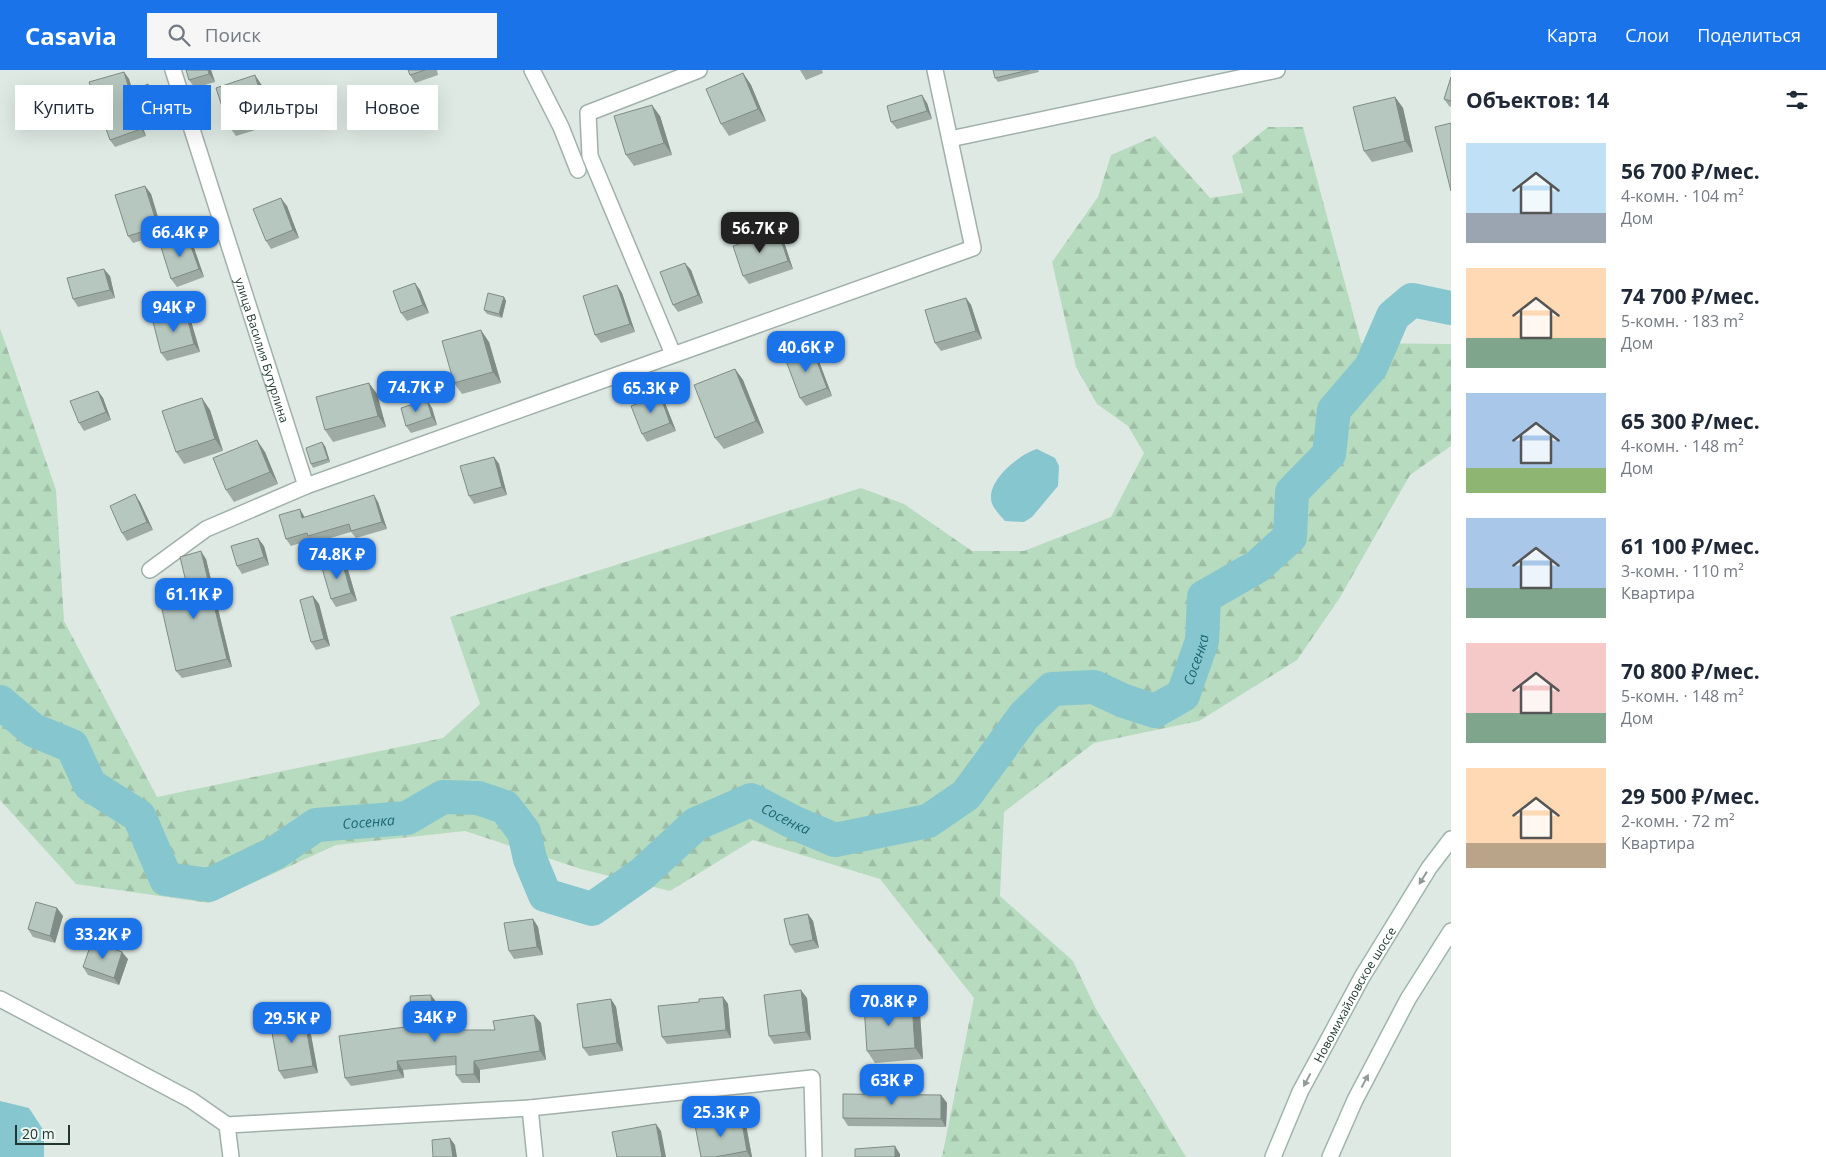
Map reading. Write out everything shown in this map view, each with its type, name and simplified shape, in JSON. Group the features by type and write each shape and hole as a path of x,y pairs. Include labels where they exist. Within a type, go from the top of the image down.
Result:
{"street":[{"name":"улица Василия Бутурлина","path":"173,70 306,486"},
{"path":"532,70 561,127 578,170"},
{"path":"674,354 590,156 588,112 700,70"},
{"path":"150,570 206,529 306,486 973,248 935,70"},
{"path":"950,139 1277,70"},
{"name":"Новомихайловское шоссе","path":"1273,1157 1300,1092 1362,977 1429,868 1451,839"},
{"path":"1330,1157 1355,1100 1408,999 1451,931"},
{"path":"0,999 191,1100 227,1125 530,1108 812,1078 814,1157"},
{"path":"530,1108 535,1157"},
{"path":"227,1125 231,1157"}],"green space":[{"path":"1268,127 1303,127 1361,343 1451,344 1451,446 1410,475 1339,599 1297,660 1199,721 1094,743 1004,812 1000,896 1073,961 1096,1009 1186,1157 942,1157 974,998 880,879 753,840 670,891 581,869 465,831 336,845 209,903 76,884 0,800 0,328 56,490 64,621 157,797 443,738 480,704 450,617 861,488 904,504 972,551 1024,551 1111,517 1144,453 1128,426 1097,404 1076,367 1052,262 1098,197 1111,155 1155,136 1210,198 1243,193 1232,156"}],"water":[{"path":"1037,449 1055,458 1059,466 1058,486 1032,517 1024,522 1005,521 992,505 992,490 995,483 1015,461"},
{"path":"0,1101 29,1108 44,1131 44,1157 0,1157"}],"building":[{"path":"186,70 208,70 209,74 189,80"},
{"path":"408,70 425,70 410,75"},
{"path":"993,70 1029,70 995,78"},
{"path":"124,72 128,85 123,85 123,130 138,130 110,140 106,130 113,130 113,85 90,85 89,82"},
{"path":"743,73 758,109 721,124 706,89"},
{"path":"255,75 258,85 225,85"},
{"path":"1451,77 1451,101 1444,99"},
{"path":"221,86 221,103 216,88"},
{"path":"922,95 927,111 891,122 887,106"},
{"path":"1395,97 1405,141 1364,151 1353,107"},
{"path":"652,105 664,143 626,155 614,116"},
{"path":"1451,123 1451,191 1435,127"},
{"path":"145,186 158,227 128,236 115,195"},
{"path":"281,198 293,230 266,241 253,209"},
{"path":"778,231 788,261 743,276 733,246"},
{"path":"188,238 199,269 171,279 161,247"},
{"path":"685,263 698,295 673,305 660,272"},
{"path":"104,269 110,290 73,299 67,278"},
{"path":"415,283 423,305 401,313 393,291"},
{"path":"617,285 630,324 595,335 583,296"},
{"path":"488,293 504,297 499,314 484,310"},
{"path":"966,298 976,331 935,343 925,310"},
{"path":"186,313 194,344 161,353 153,322"},
{"path":"481,330 493,372 454,383 442,341"},
{"path":"812,348 827,388 800,398 785,358"},
{"path":"735,369 756,421 715,438 694,385"},
{"path":"369,383 378,416 325,430 316,397"},
{"path":"98,391 106,412 79,423 70,401"},
{"path":"660,395 670,423 642,434 631,406"},
{"path":"202,398 215,439 176,452 162,411"},
{"path":"427,400 432,417 406,426 401,408"},
{"path":"257,440 270,472 226,490 213,458"},
{"path":"322,442 328,459 311,464 306,448"},
{"path":"494,457 502,487 469,496 460,466"},
{"path":"135,494 147,522 122,533 110,506"},
{"path":"374,495 382,522 351,531 349,524 308,536 307,533 286,539 279,515 300,509 302,518"},
{"path":"258,538 264,557 237,566 231,546"},
{"path":"201,551 227,659 176,671 161,605 190,598 180,557"},
{"path":"342,562 351,593 331,599 322,568"},
{"path":"313,596 324,639 311,642 300,600"},
{"path":"36,902 57,908 50,936 28,929"},
{"path":"808,914 813,940 790,945 784,919"},
{"path":"533,919 537,947 509,951 504,923"},
{"path":"92,941 122,952 114,978 83,967"},
{"path":"801,990 806,1032 769,1036 764,995"},
{"path":"431,995 434,1030 495,1030 493,1021 534,1015 540,1051 474,1061 474,1074 456,1075 456,1056 397,1061 398,1070 345,1078 339,1036 412,1026 410,996"},
{"path":"723,997 726,1030 662,1037 658,1006 699,1002 699,999"},
{"path":"611,999 617,1043 583,1048 577,1004"},
{"path":"912,1002 915,1048 867,1051 864,1005"},
{"path":"304,1016 313,1066 279,1071 270,1022"},
{"path":"843,1094 941,1095 941,1119 843,1118"},
{"path":"741,1117 747,1151 715,1157 701,1157 695,1125"},
{"path":"656,1124 662,1157 617,1157 612,1132"},
{"path":"450,1138 453,1157 433,1157 432,1140"},
{"path":"895,1146 895,1157 855,1157 855,1149"}],"waterway":[{"name":"Сосенка","path":"0,702 33,730 72,746 90,785 139,816 166,879 209,885 275,853 316,825 407,818 443,797 478,798 505,807 524,832 530,859 545,895 592,909 642,874 696,824 751,800 795,823 835,840 928,821 966,795 1024,716 1052,689 1094,687 1124,701 1155,711 1183,695 1202,641 1204,597 1258,566 1290,537 1292,492 1329,454 1334,410 1371,367 1393,316 1412,300 1451,308"}]}
